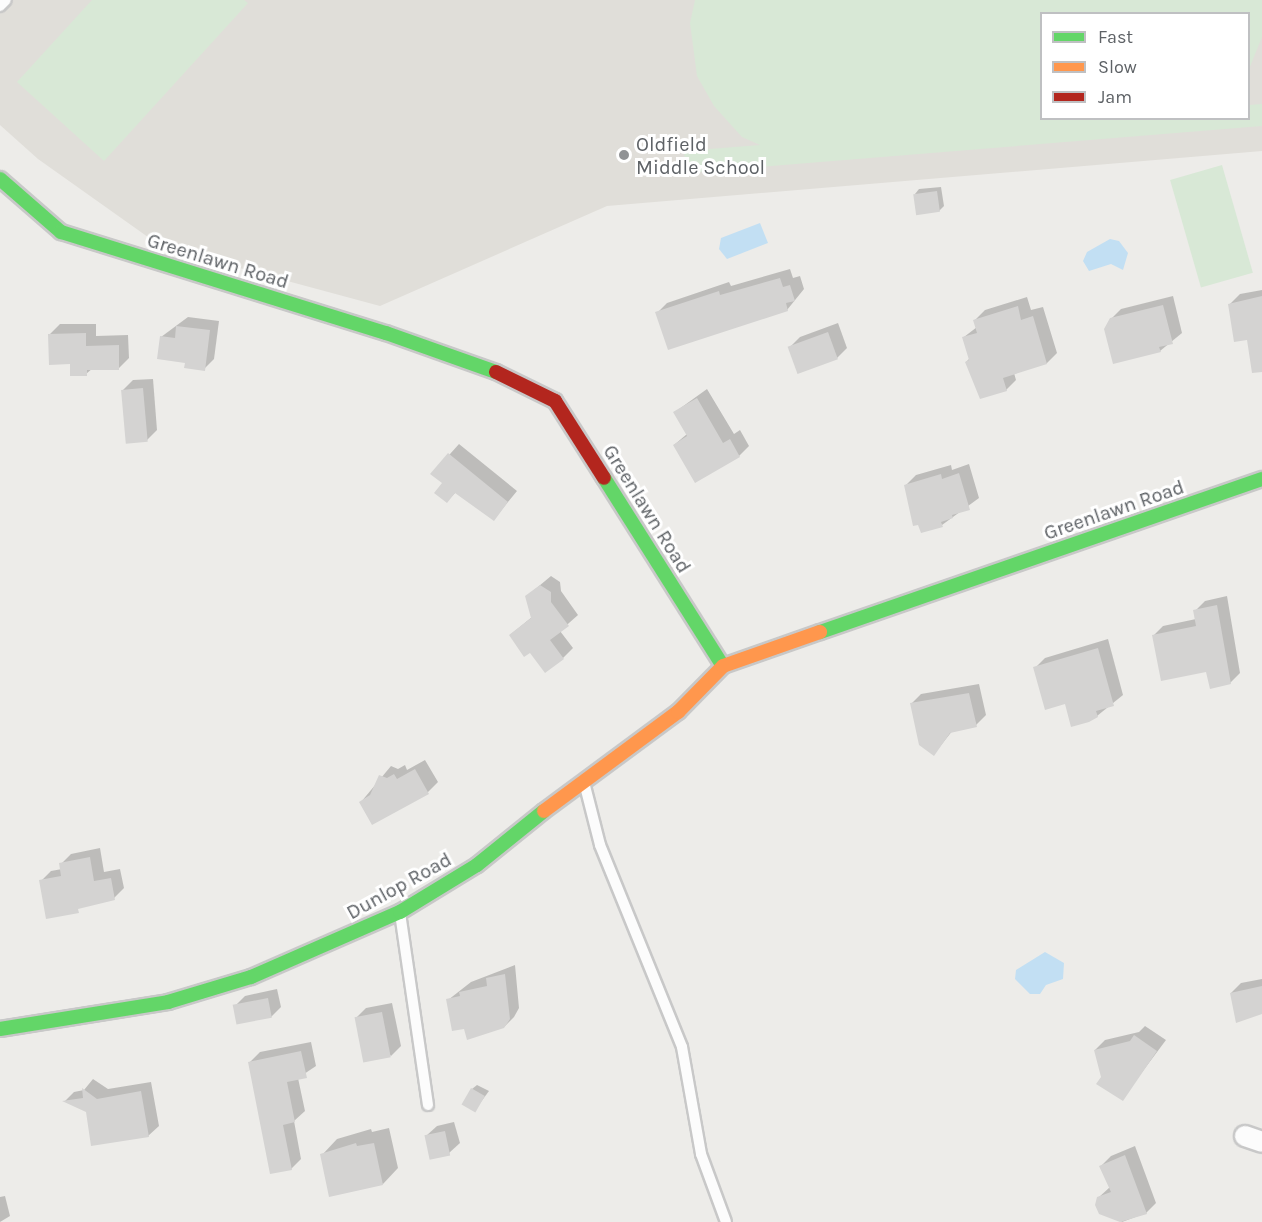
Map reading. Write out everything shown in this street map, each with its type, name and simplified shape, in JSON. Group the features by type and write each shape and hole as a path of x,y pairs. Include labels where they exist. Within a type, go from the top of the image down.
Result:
{"main road":[{"name":"Greenlawn Road","path":"0,179 61,232 386,333 491,370 555,401 723,666 1262,479"},
{"name":"Dunlop Road","path":"0,1029 168,1002 251,977 400,912 477,865 584,779 678,712 723,666"}],"lane":[{"path":"0,6 6,0"},
{"path":"584,779 600,845 682,1047 701,1154 726,1222"},
{"path":"400,912 428,1105"}],"shaded area":[{"name":"Oldfield Middle School","path":"0,0 1262,0 1262,151 607,206 380,306 162,247 38,159 0,125"}],"green space":[{"path":"92,0 244,0 248,3 104,161 17,82"},
{"path":"695,0 1262,0 1262,37 1250,67 1250,12 1040,12 1040,120 1250,120 1250,105 1262,104 1262,126 686,173 684,151 760,145 742,137 714,106 697,76 690,23"},
{"path":"1222,165 1253,273 1201,288 1170,180"}],"water":[{"path":"760,223 768,243 727,259 719,249 721,238"},
{"path":"1110,239 1119,241 1128,253 1123,270 1111,264 1089,271 1083,261 1087,252"},
{"path":"1045,952 1064,963 1063,979 1046,985 1040,994 1030,994 1015,979 1016,970"}],"building":[{"path":"937,191 940,212 916,215 913,194"},
{"path":"780,278 783,287 790,285 795,301 786,303 788,311 668,350 655,312 719,291 720,295"},
{"path":"1262,296 1262,372 1252,373 1247,340 1234,342 1228,304"},
{"path":"1163,305 1173,344 1159,347 1161,352 1113,364 1104,329 1110,318"},
{"path":"1018,306 1021,320 1033,316 1047,364 1003,378 1007,391 980,399 965,362 969,360 962,337 977,333 973,320"},
{"path":"176,326 210,330 205,371 184,368 185,363 157,359 160,336 175,338"},
{"path":"828,332 838,359 798,374 788,347"},
{"path":"86,333 86,346 119,345 119,370 87,370 87,376 70,376 70,364 49,365 48,334"},
{"path":"143,388 148,442 126,444 121,390"},
{"path":"697,398 723,443 730,439 740,457 695,483 673,445 687,436 673,412"},
{"path":"448,453 508,502 494,521 455,493 447,503 434,493 442,483 430,474"},
{"path":"959,473 970,510 952,515 953,518 941,522 943,527 921,533 918,525 913,526 904,485 941,474 942,479"},
{"path":"540,585 551,592 551,602 569,626 550,640 564,659 545,673 530,653 524,657 509,635 531,618 525,596"},
{"path":"1217,605 1231,684 1210,689 1206,672 1161,681 1152,635 1196,626 1193,610"},
{"path":"1098,648 1114,706 1096,711 1098,717 1089,722 1071,727 1065,704 1045,710 1033,667"},
{"path":"969,693 977,727 950,733 934,756 919,745 910,703"},
{"path":"415,769 429,794 372,825 359,802 370,795 379,775 387,778 394,774 397,779"},
{"path":"90,857 94,881 111,878 115,900 78,909 79,913 46,919 39,880 61,876 59,863"},
{"path":"505,974 510,1019 504,1028 467,1040 464,1029 452,1031 446,999 460,996 459,992 487,986 486,978"},
{"path":"1262,986 1262,1014 1236,1023 1230,993"},
{"path":"268,998 272,1018 236,1025 233,1005"},
{"path":"382,1012 391,1057 363,1062 355,1017"},
{"path":"1134,1035 1157,1051 1123,1101 1096,1084 1101,1077 1094,1050 1130,1041"},
{"path":"301,1051 307,1078 287,1082 295,1122 283,1125 292,1170 270,1174 248,1062"},
{"path":"82,1088 97,1099 141,1091 149,1137 91,1146 86,1112 62,1101 83,1098"},
{"path":"471,1088 485,1096 475,1112 462,1104"},
{"path":"445,1131 450,1155 430,1160 424,1135"},
{"path":"356,1143 357,1146 374,1143 383,1185 329,1197 320,1154"},
{"path":"1125,1155 1147,1214 1120,1222 1099,1214 1095,1205 1097,1197 1111,1192 1099,1166"}],"traffic: fast":[{"path":"0,179 61,232 386,333 496,372"},
{"path":"604,478 723,666"},
{"path":"820,632 1262,479"},
{"path":"0,1029 168,1002 251,977 400,912 477,865 544,811"}],"traffic: slow":[{"path":"544,811 678,712 723,666 820,632"}],"traffic: jam":[{"path":"496,372 555,401 604,478"}],"place":[{"name":"Oldfield Middle School","path":"624,155"}]}
